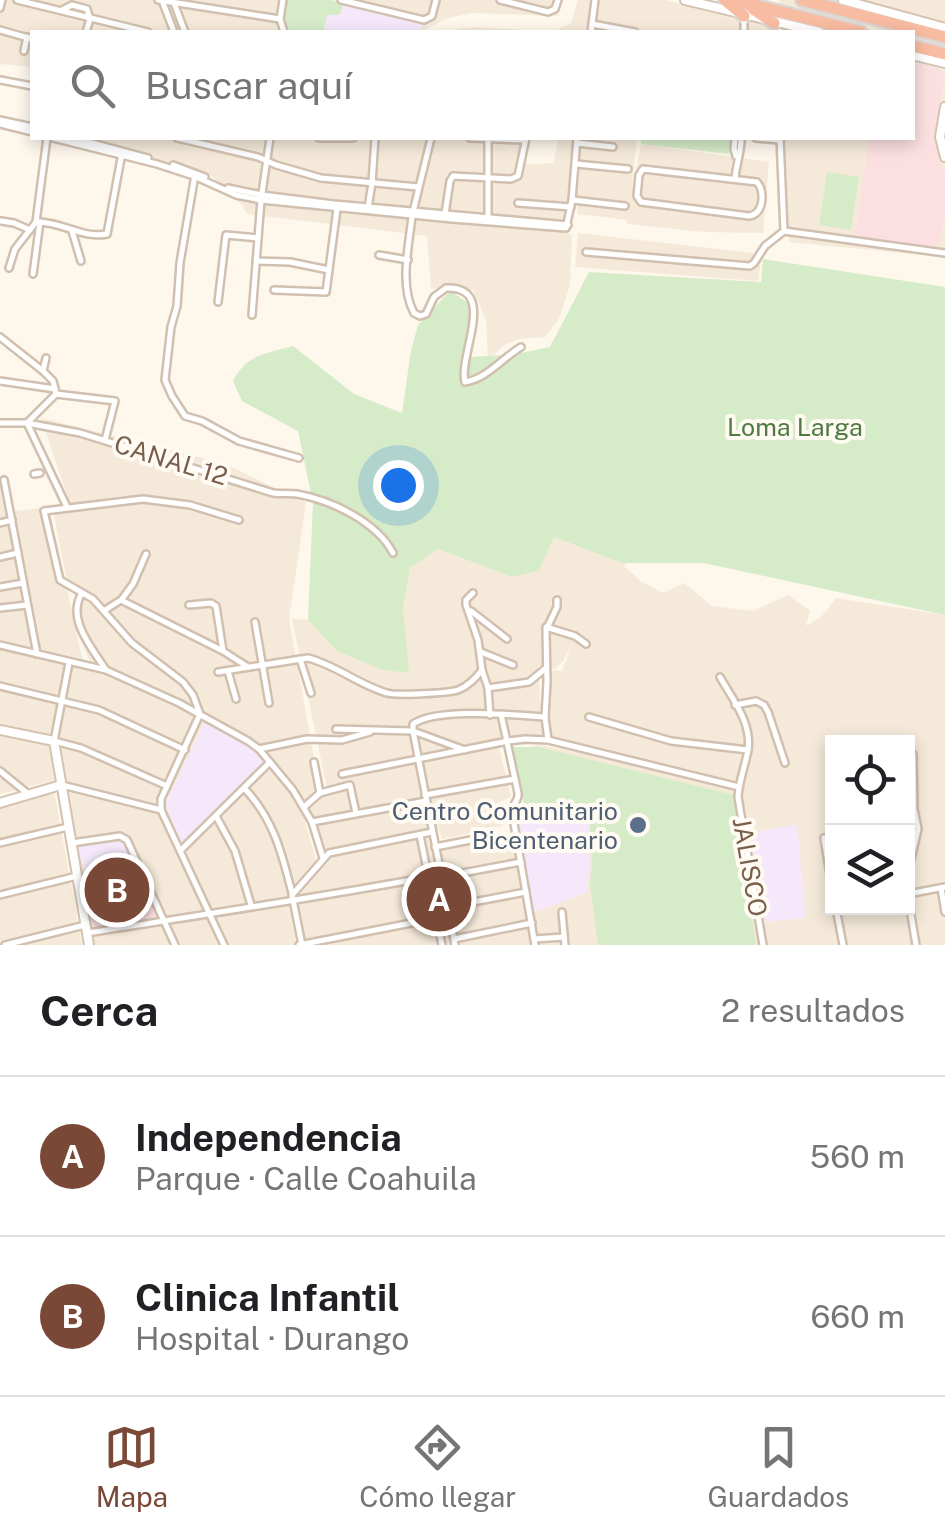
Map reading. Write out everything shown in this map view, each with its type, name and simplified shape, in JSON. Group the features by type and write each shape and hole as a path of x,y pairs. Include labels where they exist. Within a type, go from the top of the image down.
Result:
{"highway":[{"path":"725,0 744,16"},
{"path":"802,0 945,37"},
{"path":"736,1 775,28"},
{"path":"736,1 853,30"},
{"path":"880,20 919,22"},
{"path":"915,48 944,62"}],"street":[{"path":"0,8 2,0"},
{"path":"18,0 62,10 72,5 84,6 90,19 87,30"},
{"path":"161,0 280,19"},
{"path":"161,0 173,30"},
{"path":"283,0 280,19 283,30"},
{"path":"340,0 424,20 432,16 436,0"},
{"path":"500,0 548,12 555,9 558,0"},
{"path":"590,30 596,0"},
{"path":"685,0 775,28"},
{"path":"843,0 945,28"},
{"path":"174,2 184,30"},
{"path":"744,16 744,30"},
{"path":"90,19 139,30"},
{"path":"592,24 622,30"},
{"path":"0,30 30,38 24,50"},
{"path":"915,56 944,62"},
{"path":"0,80 30,86"},
{"path":"945,107 940,138 945,157"},
{"path":"0,122 30,130"},
{"path":"33,274 50,140"},
{"path":"60,140 122,153"},
{"path":"80,140 195,174 236,195 567,226"},
{"path":"185,140 321,178 418,187"},
{"path":"252,315 270,140"},
{"path":"368,209 374,140"},
{"path":"430,140 412,214 407,285 411,310 423,316 446,288 461,289 470,297 474,310 464,366 466,382 483,376 521,348"},
{"path":"488,140 488,218"},
{"path":"444,214 453,176 518,176 525,140"},
{"path":"567,226 577,140 614,147"},
{"path":"734,178 741,147 739,140"},
{"path":"780,140 784,231"},
{"path":"9,268 15,249 38,222 54,222 72,231 104,236 110,227 122,153"},
{"path":"575,164 628,169"},
{"path":"643,169 734,178 761,185 757,215 644,203 637,198 643,169"},
{"path":"195,174 165,380 185,416 202,420 240,441 299,458"},
{"path":"262,198 337,209 368,209"},
{"path":"518,203 625,206"},
{"path":"274,290 326,292 337,209"},
{"path":"412,214 567,226"},
{"path":"0,221 30,230"},
{"path":"72,231 81,261"},
{"path":"586,252 747,266 784,231 945,252"},
{"path":"218,302 226,235 258,238"},
{"path":"379,255 408,260"},
{"path":"256,261 290,262 329,270"},
{"path":"0,336 53,381 55,392"},
{"path":"43,372 46,358"},
{"path":"0,380 115,401 105,440"},
{"path":"55,392 28,423 68,507"},
{"name":"CANAL 12","path":"0,423 58,428 272,493 294,494 339,506 380,536 393,553"},
{"path":"4,480 36,654"},
{"path":"224,945 160,802 200,714 189,688 132,643 93,598 60,580 44,511 133,499 190,505 239,520"},
{"path":"0,523 12,520"},
{"path":"0,558 18,553"},
{"path":"104,610 120,600 133,584 146,554"},
{"path":"0,587 23,583"},
{"path":"82,593 76,603 77,617 106,670"},
{"path":"473,593 466,600 481,652 490,716"},
{"path":"120,600 248,667"},
{"path":"548,740 546,627 557,600"},
{"path":"0,608 27,605"},
{"path":"189,605 216,606 223,651"},
{"path":"468,610 508,639"},
{"path":"255,622 269,703"},
{"path":"546,627 586,644"},
{"path":"0,645 106,670 200,714 259,749 304,807 323,858"},
{"path":"481,652 513,664"},
{"path":"218,672 308,658 394,695 457,690 482,670"},
{"path":"300,660 310,693"},
{"path":"69,663 54,741 89,945"},
{"path":"488,688 529,682 546,668"},
{"path":"228,672 236,699"},
{"path":"589,717 671,741 748,750 748,732 720,677"},
{"path":"0,686 99,710 185,750"},
{"path":"736,705 756,701 766,708 785,763"},
{"path":"532,922 454,942 413,732 414,722 423,718 462,714 545,717"},
{"path":"501,714 518,799 512,810 535,942 564,941 562,912"},
{"path":"336,728 413,732 466,750"},
{"path":"0,730 81,748 167,786"},
{"path":"259,749 307,739 342,740 373,730"},
{"path":"345,773 525,739 548,740 738,787"},
{"name":"JALISCO","path":"748,750 738,787 763,945"},
{"path":"181,850 270,762"},
{"path":"314,762 320,793"},
{"path":"0,771 27,793"},
{"path":"312,822 515,779"},
{"path":"0,803 60,785 161,810"},
{"path":"304,807 320,793 350,785 356,813"},
{"path":"244,788 272,826 280,846 301,945 437,918"},
{"path":"429,816 452,812"},
{"path":"915,814 915,843"},
{"path":"216,816 236,850 252,906"},
{"path":"0,843 68,826"},
{"path":"292,897 323,858 341,849 432,832"},
{"path":"420,834 442,945"},
{"path":"72,844 123,836 175,945"},
{"path":"435,847 491,836"},
{"path":"441,877 521,862"},
{"path":"0,895 76,876"},
{"path":"5,945 428,877"},
{"path":"915,894 943,888 945,912"},
{"path":"447,907 526,892"},
{"path":"837,915 843,945"},
{"path":"911,915 916,945"}],"shaded area":[{"path":"0,0 562,0 558,16 471,13 445,19 425,30 30,30 30,67 0,64"},
{"path":"578,0 665,0 770,26 770,30 557,30 571,23"},
{"path":"779,0 945,0 945,257 789,242 785,140 915,140 915,30 781,30"},
{"path":"343,4 427,22 420,30 323,30 327,15 340,15"},
{"path":"476,27 522,30 458,30"},
{"path":"915,62 938,68 945,78 936,120 938,163 945,169 945,216 938,247 855,239 869,140 915,140"},
{"path":"86,140 529,140 518,165 554,163 558,140 637,140 631,194 641,144 769,162 763,233 705,232 577,214 579,169 571,168 564,221 517,217 572,235 570,285 559,319 545,337 504,345 488,361 486,320 473,290 431,288 427,236 247,214 211,175"},
{"path":"578,233 762,254 758,281 575,267"},
{"path":"41,418 226,464 306,503 289,619 320,791 306,802 276,773 302,811 316,860 295,883 289,909 296,945 94,945 63,778 0,794 0,476 9,512 49,507 82,658 90,662 74,612 84,597 66,577 52,505 70,504"},
{"path":"554,537 627,563 624,566 642,582 663,593 684,583 712,606 753,611 788,595 810,611 806,626 822,616 836,598 945,615 945,945 306,945 299,895 334,856 431,838 433,848 514,833 514,810 525,809 511,751 539,745 629,761 551,737 550,670 562,671 573,641 555,669 538,666 542,734 498,743 511,797 499,802 503,826 442,839 438,828 324,851 309,808 327,788 292,619 308,620 338,651 402,645 410,568 438,549 513,577 539,571"},
{"path":"205,721 265,761 183,847 165,804"},
{"path":"54,790 82,945 0,945 0,803"},
{"path":"514,810 589,810 587,892 532,913"},
{"path":"797,825 806,918 765,922 749,833"},
{"path":"121,838 136,866 86,883 81,844"},
{"path":"136,866 159,918 94,928 86,883"}],"green space":[{"path":"288,0 343,4 340,15 327,15 323,30 288,30 285,18"},
{"path":"641,140 731,140 729,154 641,144"},
{"path":"827,172 859,177 851,230 819,225"},
{"name":"Loma Larga","path":"763,259 945,287 945,615 704,563 622,563 554,537 539,571 512,577 438,549 410,568 403,609 409,673 383,670 337,651 308,620 313,503 298,431 242,401 233,381 244,365 265,353 293,346 354,394 402,413 418,325 450,291 472,305 468,357 511,355 550,347 589,272 761,282"},
{"path":"513,747 539,747 734,795 756,945 598,945 590,884 589,811 525,810"}],"place":[{"name":"Centro Comunitario Bicentenario","path":"638,825"},
{"name":"Clinica Infantil","path":"117,890"},
{"name":"Independencia","path":"439,899"}]}
